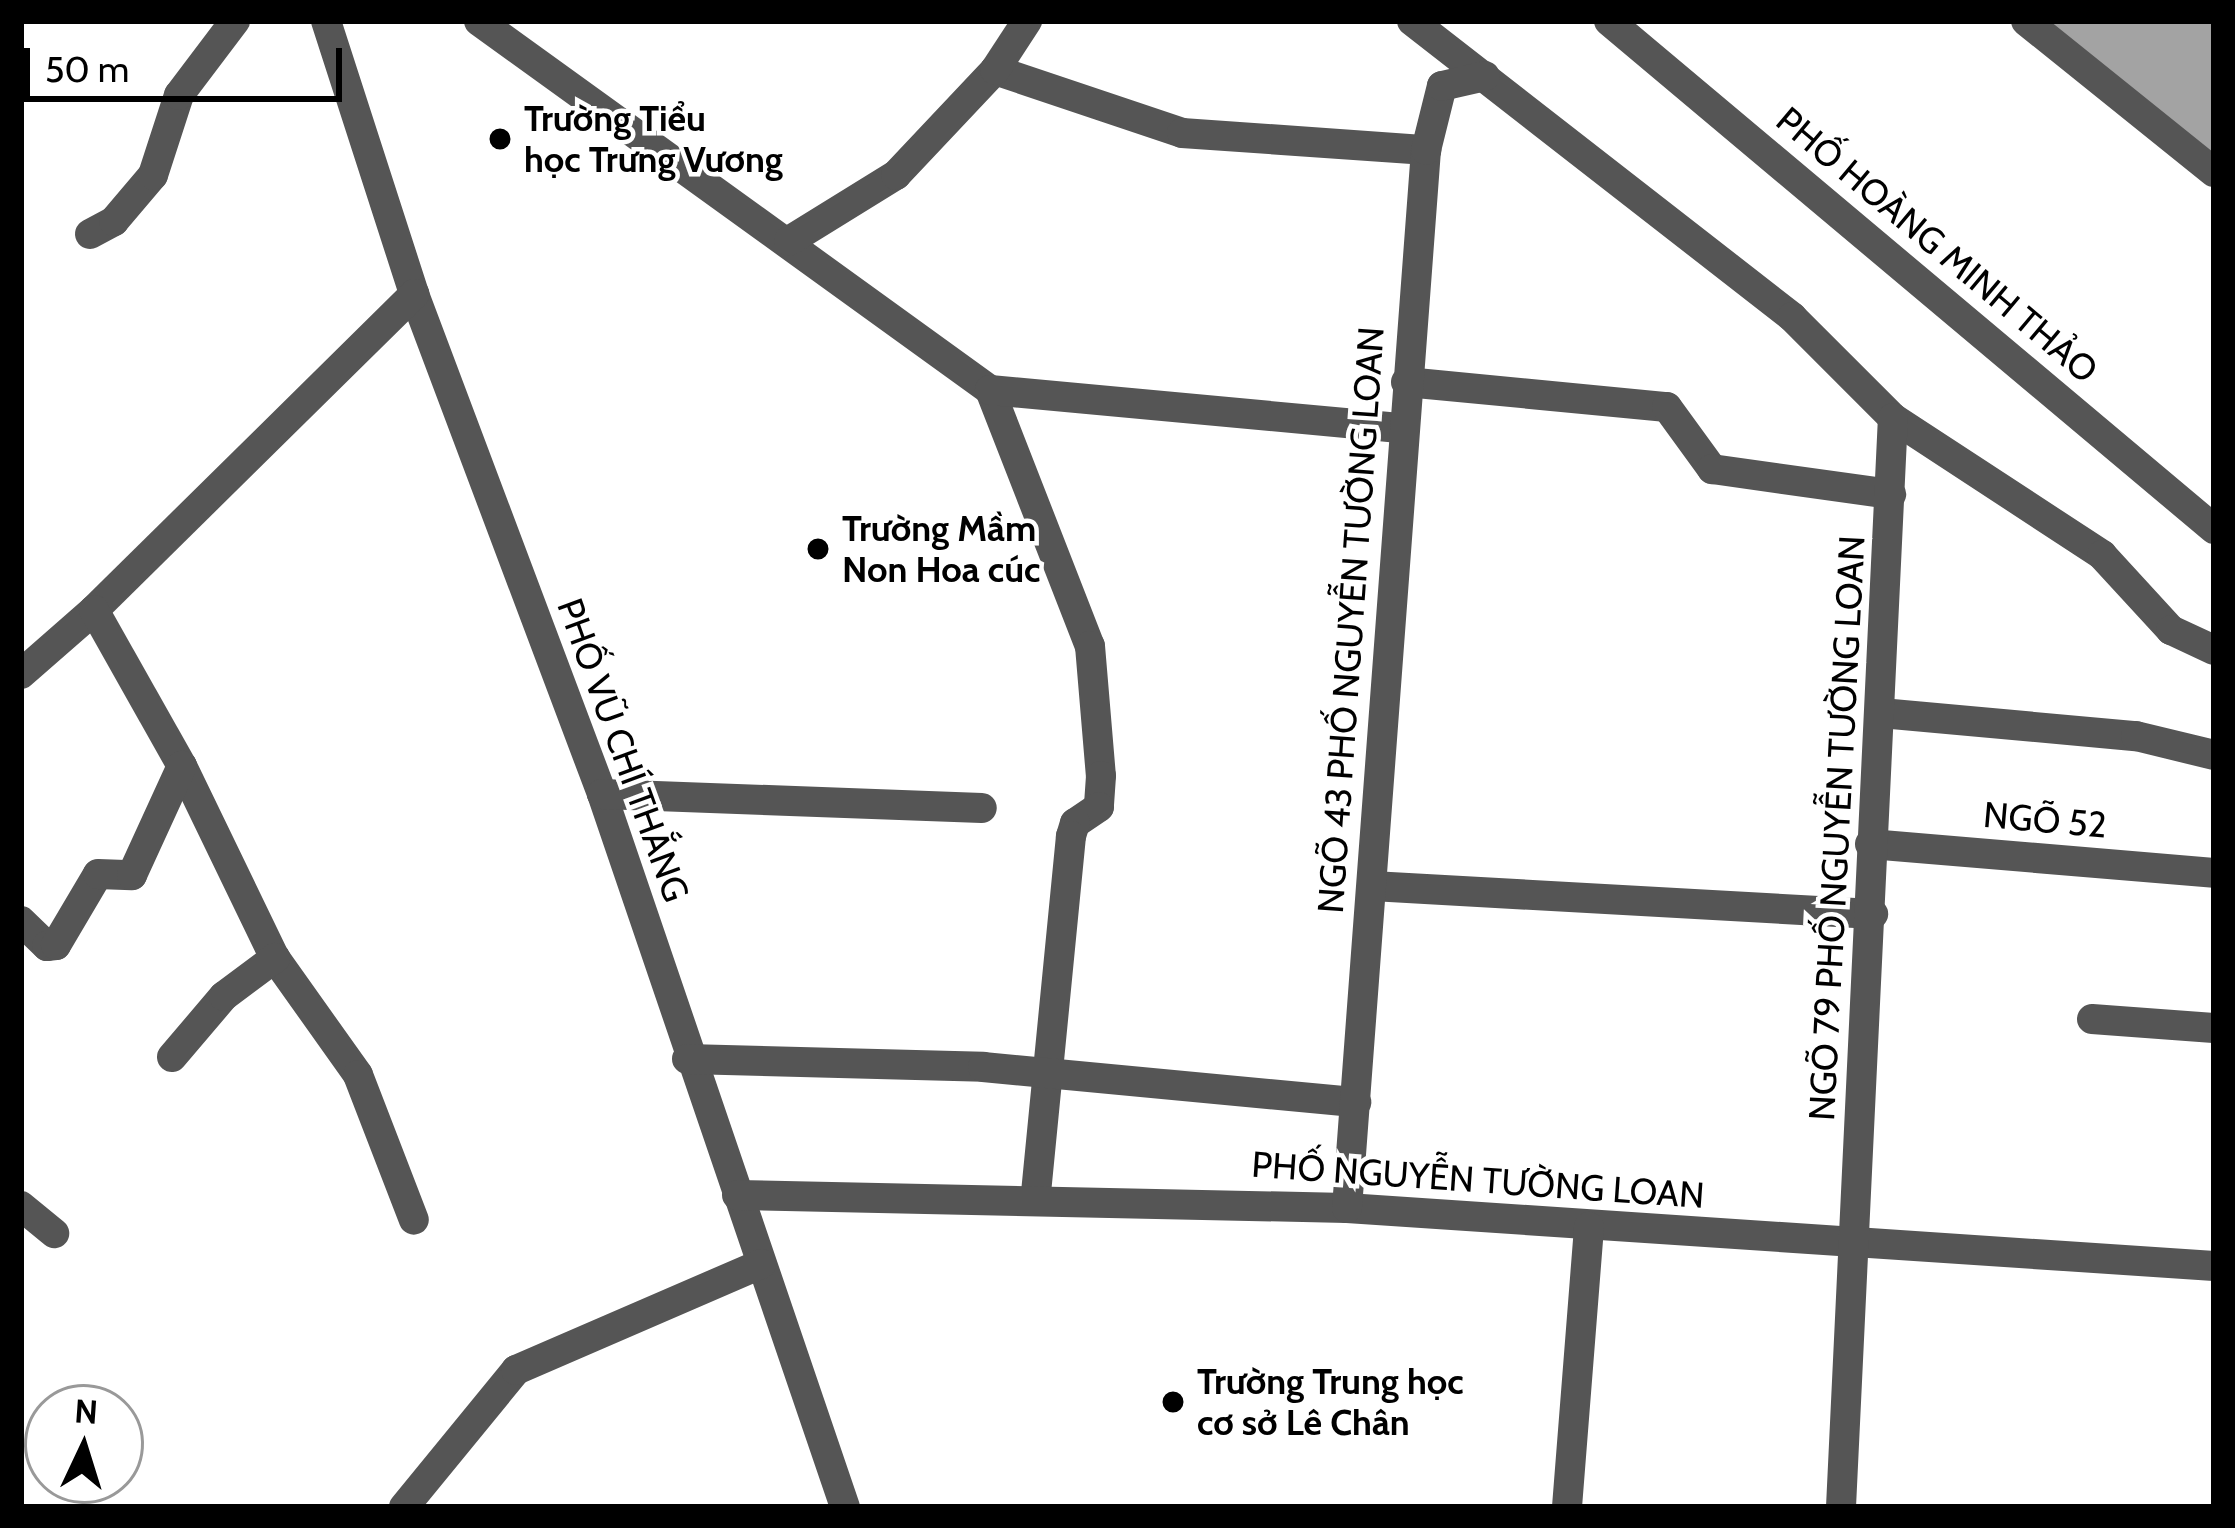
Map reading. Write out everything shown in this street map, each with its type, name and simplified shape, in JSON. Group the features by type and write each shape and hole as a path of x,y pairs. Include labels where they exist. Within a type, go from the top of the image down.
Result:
{"street":[{"path":"90,234 114,221 153,175 179,95 235,21"},
{"name":"PHỐ VŨ CHÍ THẮNG","path":"326,21 414,294 602,794 687,1059 845,1507"},
{"path":"479,21 990,389 1402,428"},
{"path":"789,241 896,175 995,70 1027,21"},
{"path":"1412,21 1792,317 1893,418 2102,555 2171,630 2214,650"},
{"name":"PHỐ HOÀNG MINH THẢO","path":"1610,21 2214,529"},
{"path":"2026,21 2214,172"},
{"path":"995,70 1182,133 1426,150"},
{"name":"NGÕ 43 PHỐ NGUYỄN TƯỜNG LOAN","path":"1347,1208 1426,150 1442,86 1485,76"},
{"path":"21,674 94,610 414,294"},
{"path":"1406,382 1667,407 1712,469 1891,494"},
{"path":"990,389 1090,646 1100,801 1071,836 1054,1072 1036,1196"},
{"name":"NGÕ 79 PHỐ NGUYỄN TƯỜNG LOAN","path":"1841,1507 1873,914 1870,844 1881,713 1893,418"},
{"path":"94,610 182,766 274,958 358,1075 414,1220"},
{"path":"1881,713 2136,736 2214,755"},
{"path":"21,921 47,946 56,945 98,874 132,875 182,766"},
{"path":"602,794 982,808"},
{"name":"NGÕ 52","path":"1870,844 2214,873"},
{"path":"1372,886 1873,914"},
{"path":"172,1057 224,996 274,958"},
{"path":"2092,1019 2214,1028"},
{"path":"687,1059 1054,1072 1356,1102"},
{"name":"PHỐ NGUYỄN TƯỜNG LOAN","path":"737,1195 1036,1196 1347,1208 2214,1266"},
{"path":"21,1206 54,1233"},
{"path":"1567,1507 1589,1227"},
{"path":"404,1507 516,1370 760,1264"}],"shaded area":[{"path":"2040,21 2214,21 2214,155"}],"place":[{"name":"Trường Tiểu học Trưng Vương","path":"500,139"},
{"name":"Trường Mầm Non Hoa cúc","path":"818,549"},
{"name":"Trường Trung học cơ sở Lê Chân","path":"1173,1402"}]}
